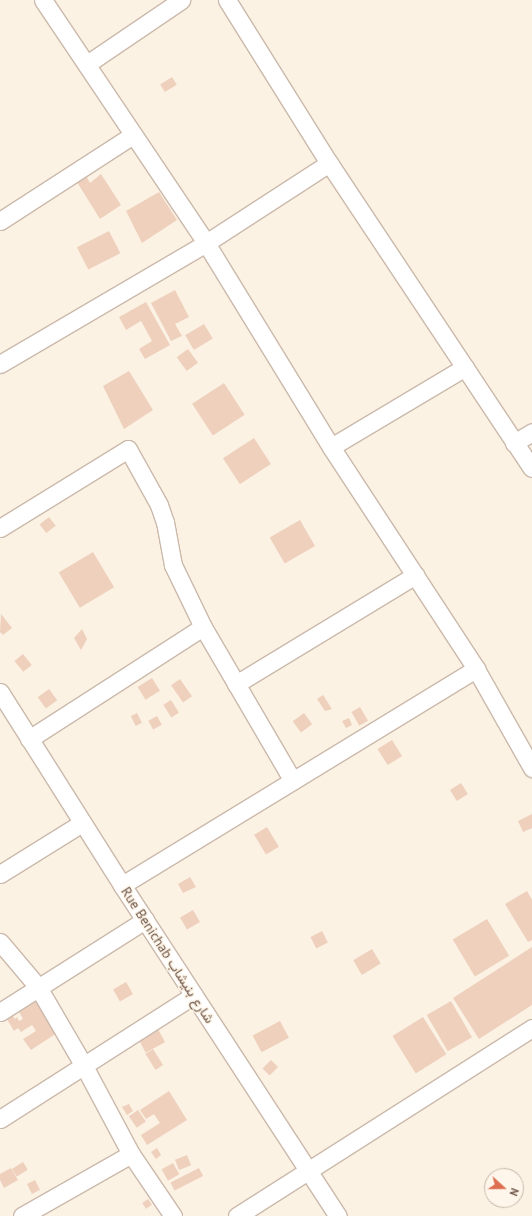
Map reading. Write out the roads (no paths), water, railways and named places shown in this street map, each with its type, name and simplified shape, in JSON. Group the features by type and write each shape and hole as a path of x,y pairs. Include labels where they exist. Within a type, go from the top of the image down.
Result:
{"street":[{"path":"43,0 206,243 331,447 476,669 532,768"},
{"path":"87,64 181,0"},
{"path":"227,0 330,163 514,443 532,468"},
{"path":"0,221 133,135"},
{"path":"0,364 206,243 330,163"},
{"path":"331,447 465,367"},
{"path":"514,443 532,432"},
{"path":"0,528 128,449 159,506 165,522 173,565 203,627 293,781"},
{"path":"236,684 415,576"},
{"path":"29,739 203,627"},
{"path":"122,885 476,669"},
{"name":"Rue Benichab شارع بنيشاب","path":"0,692 82,823 338,1216"},
{"path":"0,874 82,823"},
{"path":"0,1012 145,920"},
{"path":"0,942 38,987 84,1066 131,1154 173,1216"},
{"path":"0,1119 194,995"},
{"path":"237,1216 532,1028"},
{"path":"22,1216 131,1154"}]}
